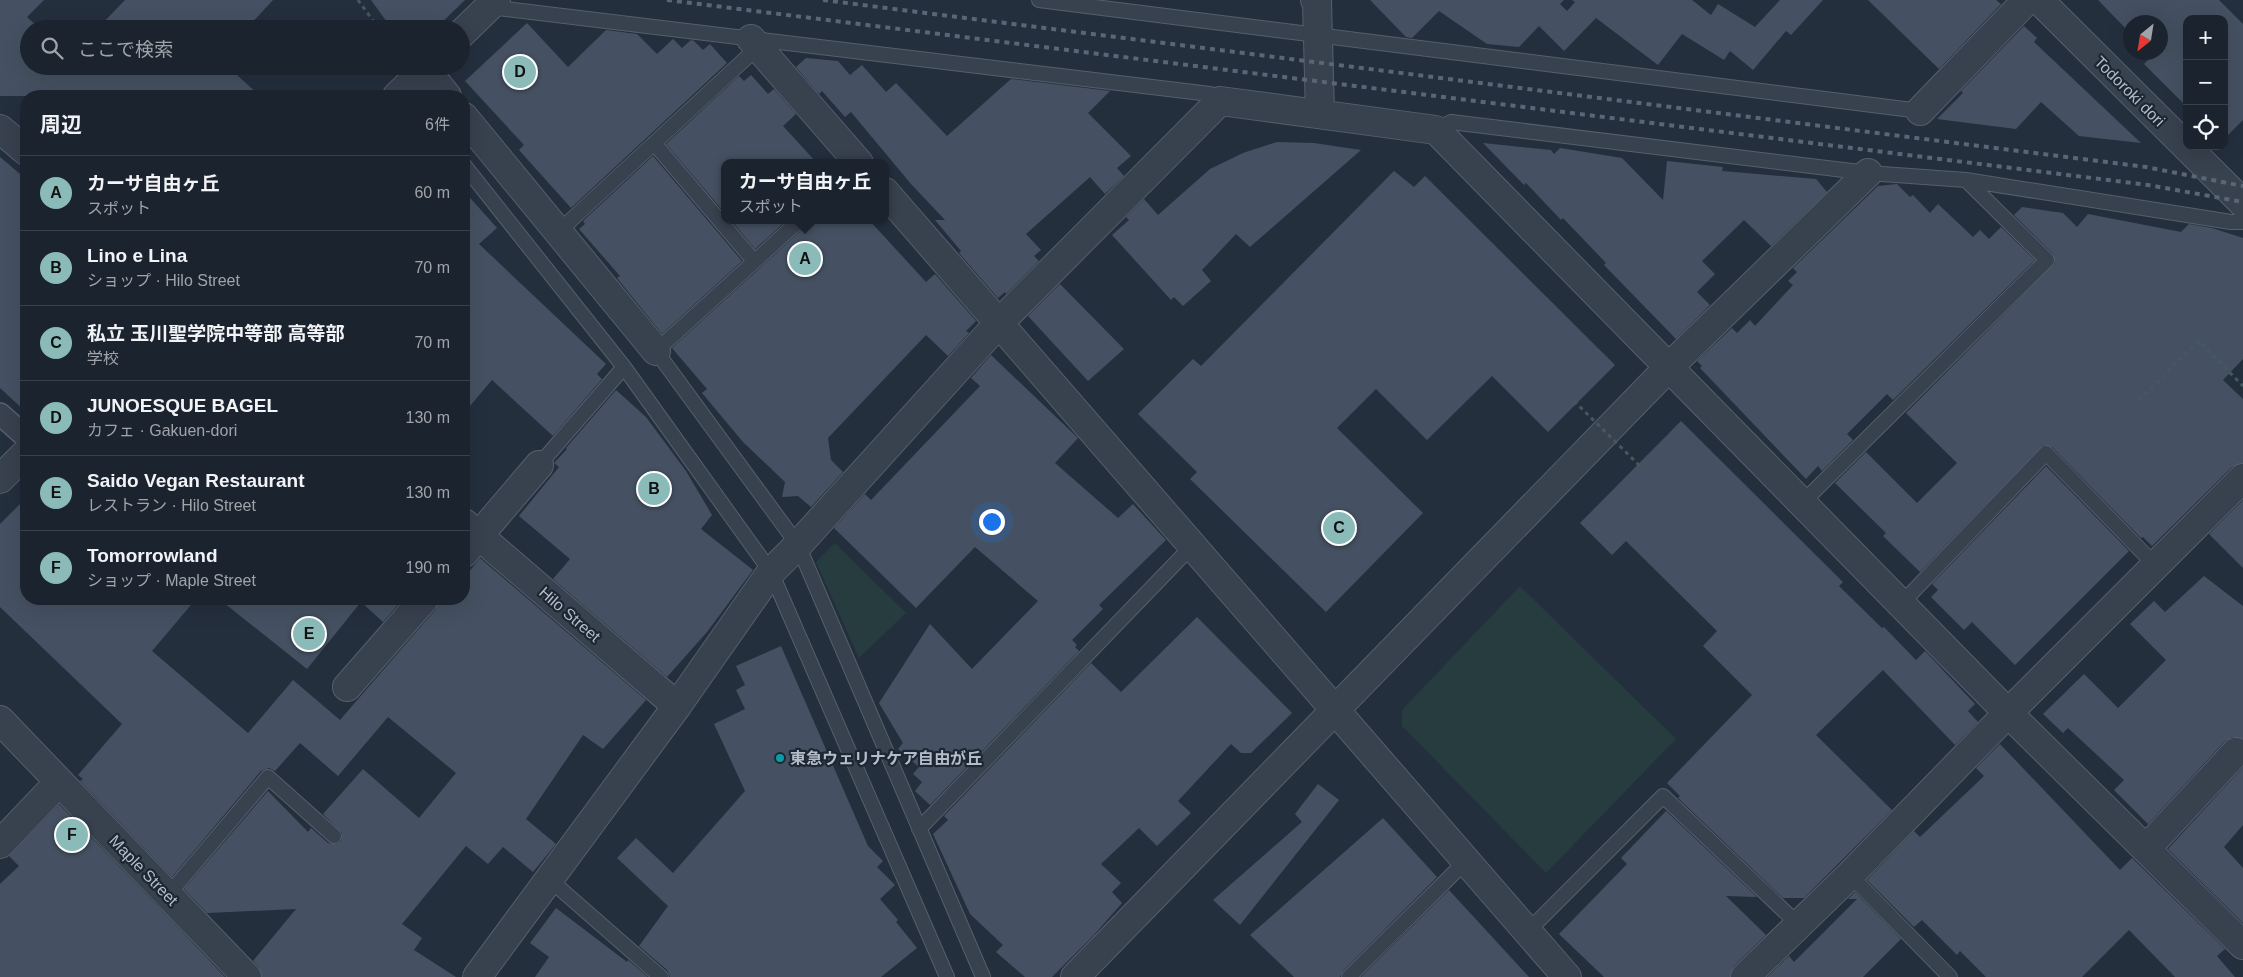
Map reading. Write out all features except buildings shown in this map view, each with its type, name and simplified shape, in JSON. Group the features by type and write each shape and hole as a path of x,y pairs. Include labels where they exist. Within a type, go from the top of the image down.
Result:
{"street":[{"path":"1920,110 2027,0"},
{"name":"Todoroki dori","path":"2039,0 2243,203"},
{"path":"1317,1 1320,114"},
{"path":"470,26 493,4"},
{"path":"755,43 856,159"},
{"path":"408,90 421,75"},
{"path":"432,75 443,90"},
{"path":"477,977 677,706 771,572 798,545 999,323 1220,101 1436,130 2008,713 2243,946"},
{"path":"470,124 557,233 656,351"},
{"path":"0,129 20,146"},
{"path":"1075,977 1668,367 1868,173"},
{"path":"889,197 1566,977"},
{"path":"0,414 20,432"},
{"path":"0,479 20,459"},
{"path":"470,536 540,464"},
{"path":"1745,977 1850,875 2008,713 2243,478"},
{"name":"Hilo Street","path":"470,538 677,706"},
{"path":"346,687 419,605"},
{"name":"Maple Street","path":"0,720 247,977"},
{"path":"2146,849 2236,752"},
{"path":"0,844 59,782"}],"lane":[{"path":"1039,0 1920,110"},
{"path":"493,4 755,43 1210,94 1220,101"},
{"path":"557,233 654,143 755,43"},
{"path":"1436,130 1451,122 1868,173 1966,180 2231,222 2243,222"},
{"path":"654,143 721,222"},
{"path":"470,173 624,367 771,572 947,977"},
{"path":"1802,503 2047,260 1966,180"},
{"path":"723,224 754,261"},
{"path":"796,224 656,351 798,545 983,977"},
{"path":"540,464 624,367"},
{"path":"1901,604 2046,453 2155,565"},
{"path":"920,829 1192,546"},
{"path":"168,895 268,777 334,836"},
{"path":"1527,932 1663,796 1798,924"},
{"path":"1349,977 1466,861"},
{"path":"1850,875 1950,977"},
{"path":"549,879 661,977"}],"path":[{"path":"358,0 372,20"},
{"path":"2139,400 2199,341 2243,386"},
{"path":"1574,401 1641,467"}],"green space":[{"path":"835,543 906,613 859,658 816,562"},
{"path":"1520,586 1676,739 1546,873 1402,726 1402,710"}],"railway":[{"path":"667,0 2148,185 2243,202"},
{"path":"823,0 2146,167 2243,186"}],"place":[{"name":"JUNOESQUE BAGEL","path":"520,72"},
{"name":"カーサ自由ヶ丘","path":"805,259"},
{"name":"Lino e Lina","path":"654,489"},
{"name":"私立 玉川聖学院中等部 高等部","path":"1339,528"},
{"name":"Saido Vegan Restaurant","path":"309,634"},
{"name":"東急ウェリナケア自由が丘","path":"780,758"},
{"name":"Tomorrowland","path":"72,835"}]}
